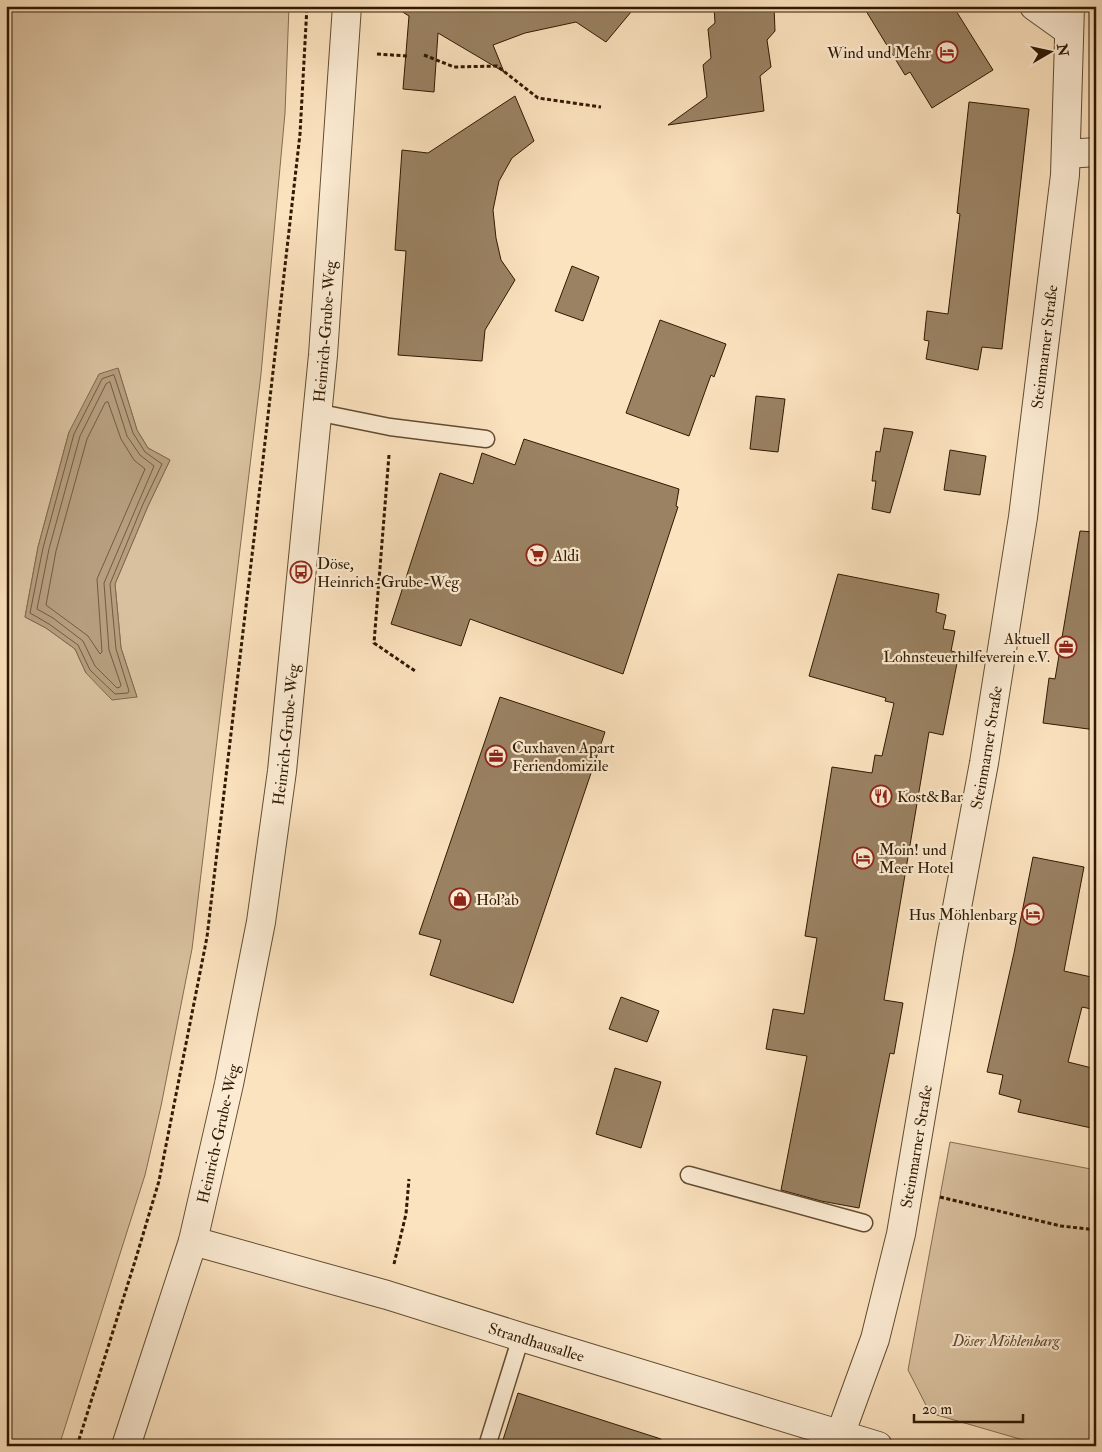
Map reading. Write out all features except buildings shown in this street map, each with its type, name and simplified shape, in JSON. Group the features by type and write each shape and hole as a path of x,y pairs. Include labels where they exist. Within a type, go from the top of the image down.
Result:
{"street":[{"name":"Heinrich-Grube-Weg","path":"126,1446 192,1241 229,1084 261,922 282,771 323,345 347,6"},
{"path":"1034,6 1070,19"},
{"name":"Steinmarner Straße","path":"838,1440 875,1339 901,1234 950,945 984,763 1020,537 1067,154 1070,19"},
{"path":"1067,154 1096,152"},
{"name":"Strandhausallee","path":"192,1241 387,1295 838,1440 878,1446"}],"lane":[{"path":"316,412 390,427 486,439"},
{"path":"689,1174 864,1223"},
{"path":"487,1446 521,1337"}],"path":[{"path":"77,1446 159,1181 207,936 256,530 300,134 307,6"},
{"path":"424,55 454,67 497,66 538,98 601,107"},
{"path":"390,427 389,473 374,643 415,671"},
{"path":"387,1295 406,1214 409,1179"},
{"path":"940,1197 1061,1226 1096,1230"}],"green space":[{"path":"6,6 289,6 285,113 261,374 192,949 161,1106 145,1175 59,1446 6,1446","holes":["118,368 137,430 148,448 170,460 115,584 121,648 137,697 86,673 75,649 46,628 25,617 38,547 69,432"]},
{"name":"Döser Möhlenbarg","path":"950,1142 1096,1170 1096,1446 1044,1446 930,1413 908,1370"}],"water":[{"path":"118,368 137,430 148,448 170,460 115,584 121,648 137,697 112,700 86,673 75,649 46,628 25,617 38,547 69,432 99,374"}],"place":[{"name":"Wind und Mehr","path":"947,52"},
{"name":"Aldi","path":"537,555"},
{"name":"Döse, Heinrich-Grube-Weg","path":"301,572"},
{"name":"Aktuell Lohnsteuerhilfeverein e.V.","path":"1066,647"},
{"name":"Cuxhaven Apart Feriendomizile","path":"496,756"},
{"name":"Kost&Bar","path":"881,796"},
{"name":"Moin! und Meer Hotel","path":"863,858"},
{"name":"Hol'ab","path":"460,899"},
{"name":"Hus Möhlenbarg","path":"1033,914"}]}
